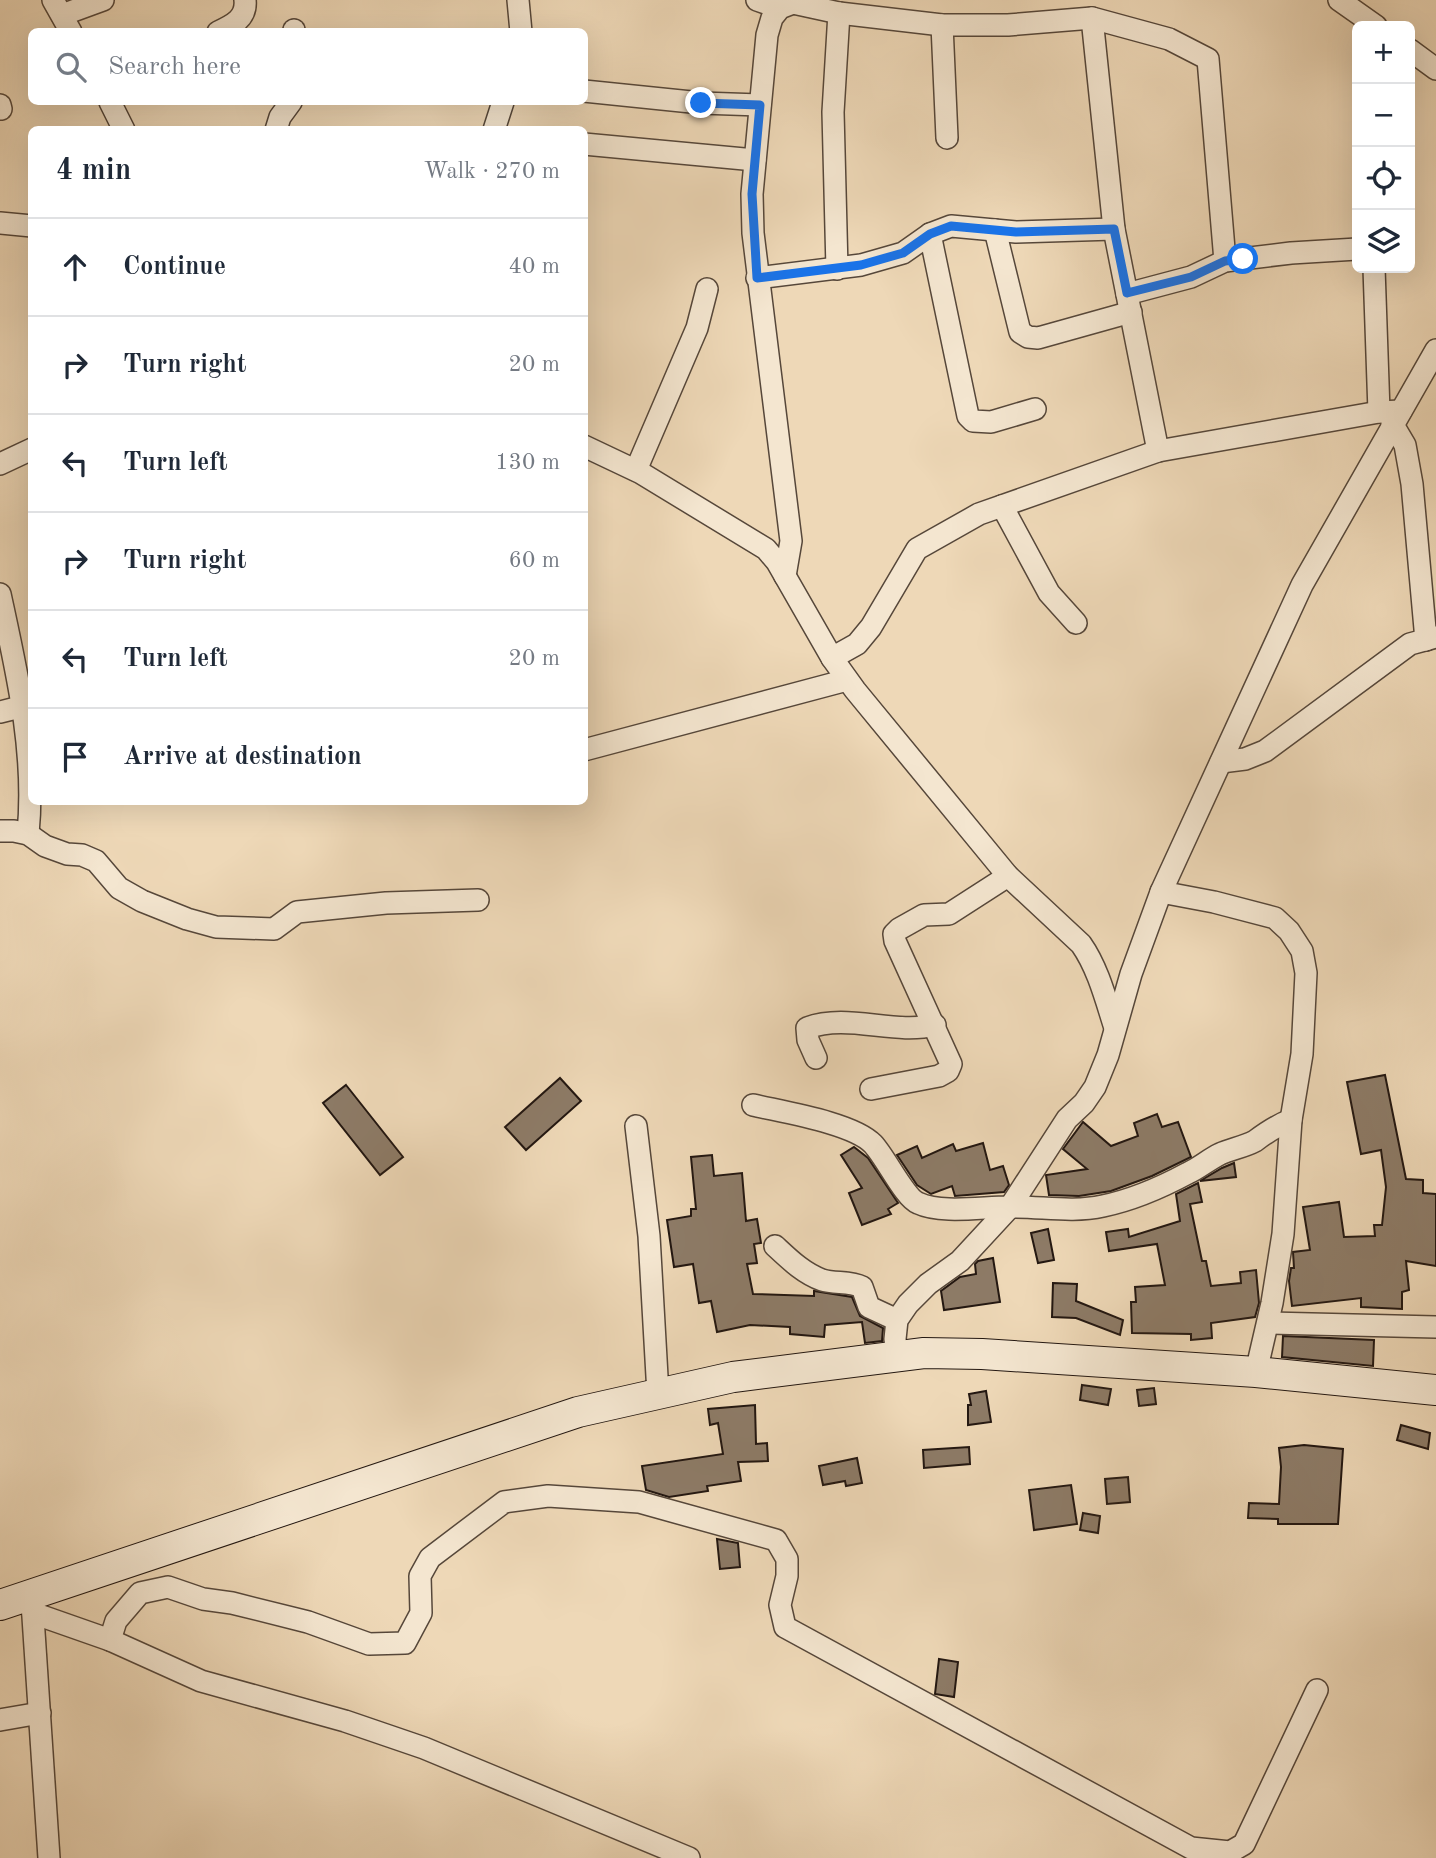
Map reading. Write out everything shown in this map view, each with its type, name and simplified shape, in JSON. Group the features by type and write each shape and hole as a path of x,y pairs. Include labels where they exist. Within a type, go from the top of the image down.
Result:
{"main road":[{"path":"0,1605 32,1604 578,1412 733,1377 924,1353 982,1354 1256,1372 1436,1390"}],"street":[{"path":"62,16 103,0"},
{"path":"225,28 240,19 246,9 245,0"},
{"path":"518,0 521,28"},
{"path":"757,0 793,3 839,13 880,9 942,25 1008,25 1092,18 1169,40 1208,59 1225,261"},
{"path":"1339,0 1369,21"},
{"path":"780,4 767,35 752,194 757,278 792,541 785,576"},
{"path":"837,269 833,112 839,13"},
{"path":"1092,18 1114,229 1158,451"},
{"path":"942,25 947,138"},
{"path":"1415,54 1436,69"},
{"path":"588,91 701,103 760,105"},
{"path":"112,105 122,126"},
{"path":"277,126 289,105"},
{"path":"495,126 502,105"},
{"path":"588,144 755,160"},
{"path":"0,223 28,226"},
{"path":"757,278 837,269 903,253 930,234 951,226 1016,232 1114,229"},
{"path":"995,230 1020,332 1028,337 1038,338 1129,303 1225,261 1352,249"},
{"path":"930,234 968,416 973,421 991,422 1035,409"},
{"path":"1221,762 1245,759 1265,751 1410,644 1431,639 1412,484 1405,445 1391,415 1375,273"},
{"path":"636,471 697,328 708,289"},
{"path":"897,1356 897,1320 908,1304 928,1284 960,1261 1010,1207 1067,1119 1084,1103 1095,1087 1103,1071 1130,974 1161,892 1301,585 1391,415 1436,350"},
{"path":"831,658 857,644 871,627 917,549 979,514 1158,451 1391,415"},
{"path":"588,448 636,471 766,549 847,680 1008,876 1081,944 1087,953 1115,1028"},
{"path":"0,464 28,451"},
{"path":"1002,506 1049,593 1076,623"},
{"path":"0,594 27,706 28,731"},
{"path":"588,749 847,680"},
{"path":"0,712 27,706"},
{"path":"28,834 31,805"},
{"path":"0,831 28,834 45,846 96,861 119,888 142,901 216,927 274,929 298,912 386,902 478,900"},
{"path":"871,1089 939,1076 948,1071 951,1064 894,934 924,915 949,914 1008,876"},
{"path":"1161,892 1275,918 1289,931 1302,951 1306,973 1303,1054 1291,1120 1283,1234 1268,1323 1256,1372"},
{"path":"816,1058 808,1040 807,1028 825,1021 917,1029 935,1025"},
{"path":"753,1105 821,1121 860,1135 872,1142 892,1168 908,1197 919,1204 956,1209 1010,1207 1068,1210 1103,1206 1188,1173 1220,1154 1253,1142 1273,1127 1291,1120"},
{"path":"636,1126 649,1236 658,1394"},
{"path":"775,1246 798,1267 824,1280 862,1287 869,1307 897,1320"},
{"path":"1268,1323 1436,1327"},
{"path":"110,1640 116,1621 140,1593 168,1587 203,1599 232,1603 308,1622 369,1644 405,1643 421,1613 419,1576 430,1558 504,1502 548,1496 639,1502 776,1540 787,1559 787,1576 780,1605 785,1627 1191,1847 1230,1852 1244,1844 1317,1690"},
{"path":"49,1858 32,1604 201,1681 345,1721 424,1748 690,1858"},
{"path":"0,1720 40,1713"}],"building":[{"path":"1385,1075 1406,1179 1423,1180 1423,1193 1436,1194 1436,1266 1406,1261 1409,1290 1402,1292 1402,1309 1361,1307 1361,1298 1292,1306 1289,1281 1291,1268 1294,1268 1293,1252 1310,1250 1303,1207 1339,1202 1344,1237 1375,1236 1374,1225 1382,1225 1386,1187 1381,1150 1361,1154 1347,1082"},
{"path":"560,1078 581,1101 526,1150 505,1127"},
{"path":"346,1085 403,1157 380,1175 323,1103"},
{"path":"1157,1114 1162,1127 1178,1122 1191,1157 1152,1176 1111,1191 1079,1196 1049,1195 1046,1175 1087,1169 1063,1149 1083,1122 1111,1146 1138,1136 1134,1123"},
{"path":"983,1143 990,1170 1003,1166 1009,1185 1004,1192 955,1196 952,1186 931,1194 917,1185 897,1155 917,1146 922,1158 953,1144 956,1151"},
{"path":"854,1147 868,1158 898,1203 888,1209 891,1214 862,1225 849,1193 862,1188 841,1155"},
{"path":"712,1155 714,1176 742,1173 746,1221 757,1219 761,1243 754,1244 757,1263 747,1264 753,1294 814,1296 814,1291 852,1297 860,1316 883,1328 882,1341 865,1343 862,1322 825,1325 824,1337 790,1334 790,1327 750,1325 717,1332 711,1301 699,1303 693,1264 674,1267 667,1220 691,1216 691,1209 696,1209 691,1157"},
{"path":"1234,1163 1236,1177 1200,1181 1222,1168"},
{"path":"1198,1183 1202,1202 1190,1204 1202,1261 1206,1261 1211,1286 1241,1283 1240,1272 1256,1270 1259,1303 1255,1317 1211,1323 1212,1338 1191,1340 1191,1334 1132,1333 1131,1302 1136,1302 1135,1287 1165,1285 1157,1244 1109,1251 1106,1232 1128,1229 1129,1237 1180,1221 1176,1194"},
{"path":"1048,1229 1054,1260 1038,1263 1031,1233"},
{"path":"993,1258 1000,1302 944,1310 941,1291 960,1277 976,1274 975,1264 978,1261"},
{"path":"1053,1283 1077,1284 1076,1301 1123,1320 1120,1335 1076,1318 1052,1317"},
{"path":"1283,1336 1374,1340 1373,1366 1282,1357"},
{"path":"1082,1385 1111,1389 1108,1405 1080,1400"},
{"path":"1154,1388 1156,1404 1139,1406 1137,1390"},
{"path":"986,1391 991,1422 968,1425 968,1405 971,1405 969,1394"},
{"path":"755,1405 756,1444 767,1443 768,1461 738,1462 741,1481 707,1486 708,1491 669,1497 646,1490 642,1466 723,1454 718,1423 710,1425 708,1409"},
{"path":"1401,1425 1430,1433 1428,1449 1397,1440"},
{"path":"1304,1445 1343,1449 1338,1524 1278,1524 1278,1519 1248,1518 1249,1503 1279,1504 1279,1448"},
{"path":"969,1447 970,1464 924,1468 923,1450"},
{"path":"857,1458 862,1483 846,1486 845,1481 823,1485 819,1466"},
{"path":"1128,1477 1130,1502 1107,1504 1105,1479"},
{"path":"1071,1485 1077,1524 1034,1530 1029,1490"},
{"path":"1083,1513 1100,1516 1098,1533 1080,1530"},
{"path":"717,1539 738,1543 740,1567 720,1569"},
{"path":"939,1659 958,1662 954,1697 935,1694"}],"route":[{"path":"701,103 760,105 752,194 757,278 861,265 903,253 930,234 951,226 1016,232 1114,229 1127,293 1191,277 1225,261 1243,259"}]}
